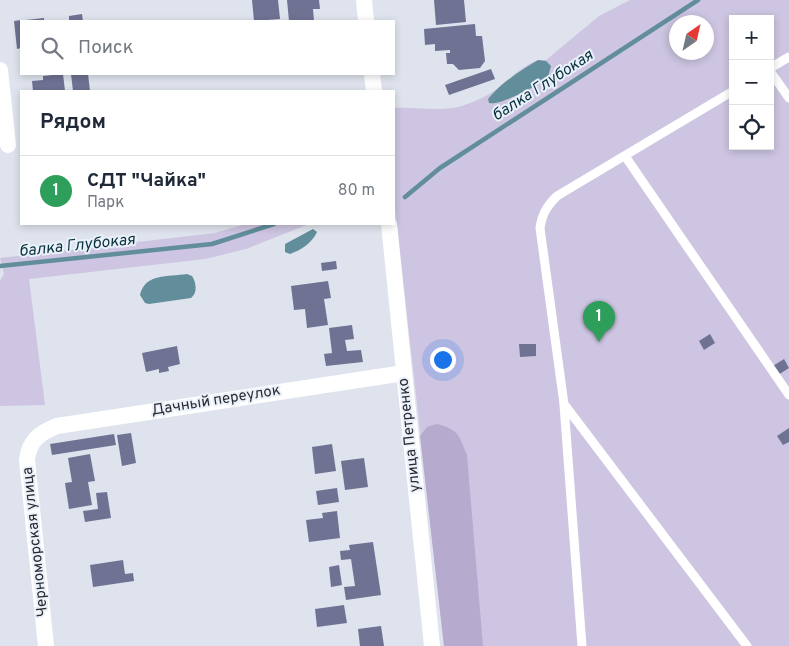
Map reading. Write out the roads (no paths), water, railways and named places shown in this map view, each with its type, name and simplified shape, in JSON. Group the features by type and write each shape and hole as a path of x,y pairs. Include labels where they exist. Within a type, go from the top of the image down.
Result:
{"street":[{"path":"364,0 366,20"},
{"path":"0,70 8,145"},
{"path":"372,75 374,90"},
{"name":"улица Петренко","path":"389,225 432,646"},
{"name":"Дачный переулок","path":"33,440 57,426 404,373"},
{"name":"Черноморская улица","path":"33,440 28,449 28,460 44,644"}],"lane":[{"path":"774,66 789,57"},
{"path":"774,75 789,98"},
{"path":"582,646 564,404 540,228 541,218 547,205 557,196 729,93"},
{"path":"625,156 789,395"},
{"path":"564,404 748,646"}],"water":[{"path":"538,60 546,61 551,66 548,77 528,90 510,98 489,103 488,99 499,87"},
{"path":"313,229 317,232 306,246 290,254 285,252 285,244"},
{"path":"187,274 192,276 195,281 195,293 191,298 149,304 145,303 140,295 143,288 152,279"}],"waterway":[{"name":"балка Глубокая","path":"405,197 440,168 698,0"},
{"name":"балка Глубокая","path":"0,266 212,244 271,225"}],"place":[{"name":"СДТ \"Чайка\"","path":"599,342"}]}
